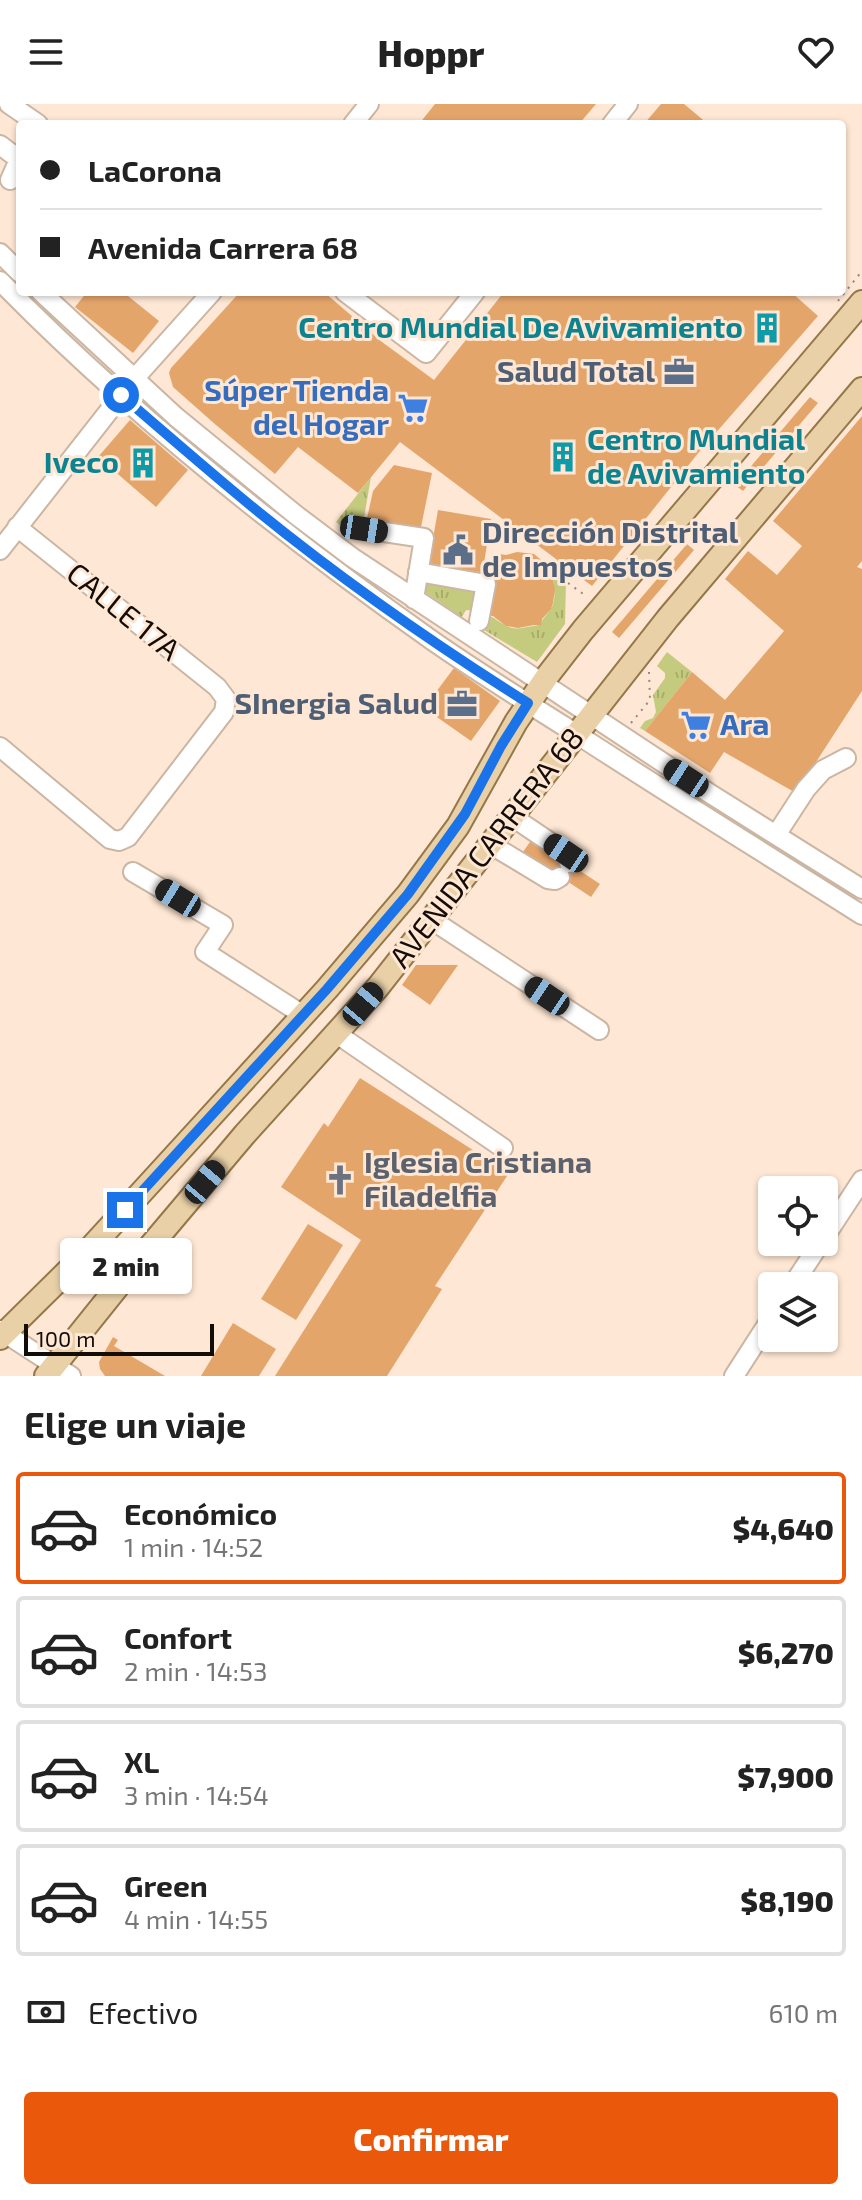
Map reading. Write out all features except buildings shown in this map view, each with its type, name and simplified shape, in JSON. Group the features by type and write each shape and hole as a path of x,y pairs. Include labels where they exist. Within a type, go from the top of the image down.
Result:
{"main road":[{"name":"AVENIDA CARRERA 68","path":"2,1333 86,1253 372,937 441,850 465,814 501,746 542,683 862,302"},
{"name":"AVENIDA CARRERA 68","path":"57,1373 147,1250 245,1134 337,1034 432,920 706,571 862,389"}],"street":[{"path":"9,104 32,120"},
{"path":"356,120 369,104"},
{"path":"615,120 628,104"},
{"path":"10,180 16,166"},
{"path":"0,253 16,269"},
{"path":"0,281 121,395 233,491 340,574 435,643 862,915"},
{"path":"45,296 176,417 353,558 590,715 862,889"},
{"path":"0,550 134,379 208,296"},
{"path":"350,296 426,353 472,296"},
{"name":"CALLE 17A","path":"0,747 110,839 119,841 128,837 224,712 226,699 217,687 17,527"},
{"path":"364,529 424,538 414,599"},
{"path":"340,574 353,558"},
{"path":"418,572 486,584 479,621"},
{"path":"776,835 806,789 823,770 846,758"},
{"path":"490,844 548,879 555,880 565,870 570,857 566,853 511,816"},
{"path":"133,872 223,925 205,952 303,1015"},
{"path":"432,920 599,1030"},
{"path":"337,1034 503,1148"},
{"path":"838,1217 862,1180"},
{"path":"2,1333 57,1373"},
{"path":"734,1376 758,1339"}],"path":[{"path":"568,583 590,599"},
{"path":"628,728 650,700 649,664"}],"green space":[{"path":"371,477 360,541 336,522"},
{"path":"557,559 572,571 566,581 565,624 537,662 484,630 486,615 512,628 540,626 553,604 553,570"},
{"path":"437,581 481,587 478,611 466,610 462,617 420,589 421,583"},
{"path":"667,652 692,672 645,731 640,728 656,712 653,695 665,678 665,673 657,666"}],"place":[{"name":"Centro Mundial De Avivamiento","path":"767,328"},
{"name":"Salud Total","path":"679,372"},
{"name":"Súper Tienda del Hogar","path":"413,408"},
{"name":"Centro Mundial de Avivamiento","path":"563,457"},
{"name":"Iveco","path":"143,463"},
{"name":"Dirección Distrital de Impuestos","path":"458,550"},
{"name":"SInergia Salud","path":"462,704"},
{"name":"Ara","path":"696,725"},
{"name":"Iglesia Cristiana Filadelfia","path":"340,1180"}],"route":[{"path":"121,395 285,533 435,643 528,703 465,814 408,894 354,959 125,1210"}]}
